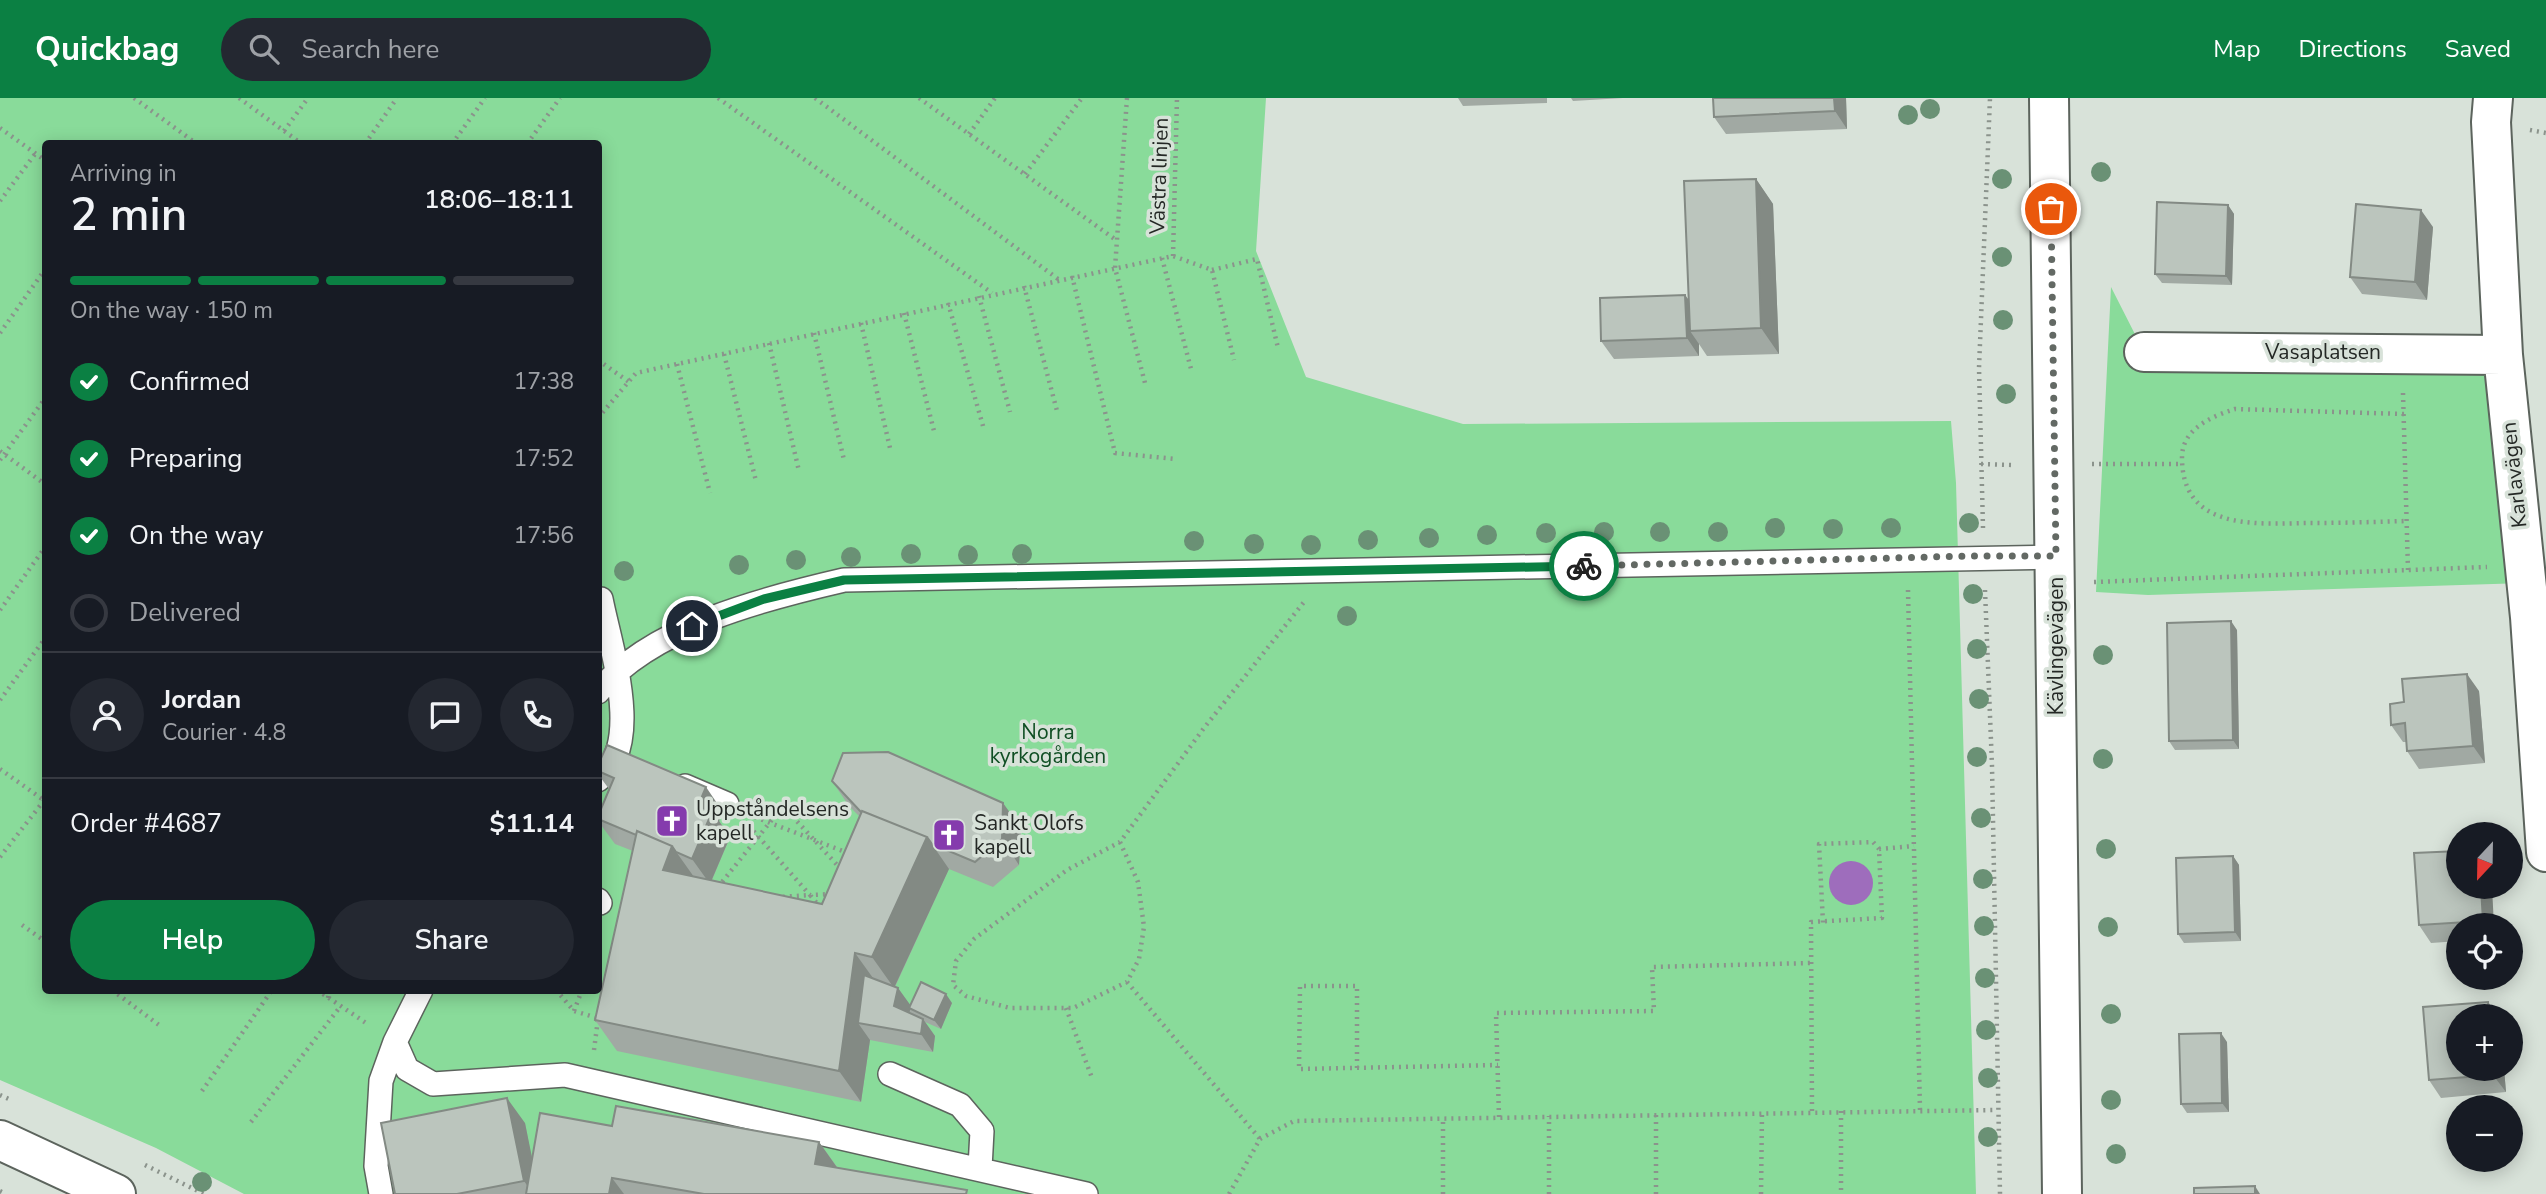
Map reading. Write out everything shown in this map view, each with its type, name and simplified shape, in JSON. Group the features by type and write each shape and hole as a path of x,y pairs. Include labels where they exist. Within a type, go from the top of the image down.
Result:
{"street":[{"name":"Kävlingevägen","path":"2049,98 2062,1194"},
{"name":"Karlavägen","path":"2493,98 2491,122 2502,355 2530,617 2546,852"},
{"name":"Vasaplatsen","path":"2144,352 2402,352 2502,355"},
{"path":"0,1140 116,1194"}],"lane":[{"path":"602,687 615,671 692,626 764,599 844,580 2056,556"},
{"path":"602,603 624,708 617,755 608,773 602,777"},
{"path":"617,755 641,766"},
{"path":"666,777 731,807"},
{"path":"381,1194 376,1166 381,1081 419,994"},
{"path":"396,1042 407,1069 433,1084 565,1075 1086,1194"},
{"path":"890,1074 960,1105 982,1131 980,1168"}],"path":[{"path":"134,98 192,140"},
{"path":"239,98 296,140"},
{"path":"284,131 308,98"},
{"path":"368,140 397,98"},
{"path":"455,140 485,98"},
{"path":"530,140 560,98"},
{"path":"718,98 993,293"},
{"path":"815,98 1058,279"},
{"path":"919,98 1116,240"},
{"path":"969,134 995,98"},
{"path":"1025,174 1082,98"},
{"path":"1127,98 1115,268 1145,383"},
{"name":"Västra linjen","path":"1173,256 1177,98"},
{"path":"1990,98 1979,368 1983,557 1992,765 1996,1110 2000,1194"},
{"path":"0,128 42,158"},
{"path":"0,201 35,154"},
{"path":"602,413 636,373 1024,286 1173,256 1212,270 1256,259 1278,348"},
{"path":"1162,258 1191,369"},
{"path":"1212,270 1234,360"},
{"path":"0,333 42,274"},
{"path":"1072,276 1115,453 1175,459"},
{"path":"1024,286 1057,411"},
{"path":"979,296 1010,412"},
{"path":"948,303 983,426"},
{"path":"904,313 935,435"},
{"path":"861,323 890,448"},
{"path":"814,333 844,460"},
{"path":"769,343 799,471"},
{"path":"2402,352 2408,570"},
{"path":"724,354 757,481"},
{"path":"602,363 629,382"},
{"path":"677,364 710,493"},
{"path":"0,460 2,453 42,402"},
{"path":"2404,414 2235,409 2210,417 2192,431 2182,449 2182,464 2192,496 2211,513 2242,524 2406,522"},
{"path":"2,453 42,482"},
{"path":"1981,464 2015,464"},
{"path":"2096,464 2182,464"},
{"path":"0,610 42,552"},
{"path":"1907,559 1920,1110"},
{"path":"2086,582 2523,566"},
{"path":"1120,842 1138,882 1144,927 1139,959 1127,982 1073,1008 1010,1009 966,996 953,985 956,961 974,939 1067,870 1120,842 1204,728 1328,572"},
{"path":"0,701 42,643"},
{"path":"0,769 42,798"},
{"path":"0,857 42,804"},
{"path":"783,806 862,891 706,902 757,836 783,806"},
{"path":"731,807 856,856"},
{"path":"731,807 839,930 853,867"},
{"path":"1812,1111 1811,922 1823,923 1882,918 1879,849 1873,842 1819,844 1823,923"},
{"path":"1879,849 1914,846"},
{"path":"22,925 42,939"},
{"path":"1499,1117 1496,1013 1654,1010 1651,967 1811,963"},
{"path":"1127,982 1260,1139"},
{"path":"1357,1068 1357,985 1300,986 1299,1069 1357,1068 1498,1065"},
{"path":"117,994 159,1025"},
{"path":"202,1091 269,994"},
{"path":"322,994 396,1042"},
{"path":"328,998 329,994"},
{"path":"559,994 574,1011 605,1019"},
{"path":"574,1011 580,994"},
{"path":"251,1122 340,1007"},
{"path":"1066,1008 1092,1078"},
{"path":"1229,1194 1260,1139 1294,1121 1996,1110"},
{"path":"1841,1111 1841,1194"},
{"path":"1761,1194 1762,1112"},
{"path":"1656,1114 1656,1194"},
{"path":"1549,1116 1549,1194"},
{"path":"1443,1118 1443,1194"},
{"path":"0,1191 6,1194"}],"green space":[{"name":"Norra kyrkogården","path":"0,98 1266,98 1256,251 1306,377 1463,424 1951,421 1956,483 1976,1194 244,1194 156,1148 0,1080"},
{"path":"2111,287 2144,352 2483,355 2525,583 2148,595 2096,592"}],"shaded area":[{"path":"1851,861 1866,868 1873,883 1866,898 1851,905 1836,898 1829,883 1836,868"}],"building":[{"path":"1713,98 1834,98 1835,111 1714,117"},
{"path":"1756,179 1761,328 1690,331 1684,181"},
{"path":"2157,202 2228,205 2226,276 2155,274"},
{"path":"2356,204 2421,210 2415,282 2350,277"},
{"path":"1685,295 1687,338 1601,341 1600,298"},
{"path":"2231,621 2233,740 2169,741 2167,623"},
{"path":"2467,674 2473,746 2407,751 2405,723 2391,725 2390,704 2404,702 2402,679"},
{"name":"Uppståndelsens kapell","path":"607,745 706,787 698,806 712,812 692,859 676,852 672,846 637,831 636,835 602,821 602,806 614,778 602,773 602,756"},
{"name":"Sankt Olofs kapell","path":"888,752 1003,803 1002,839 975,862 932,844 927,837 861,812 832,781 843,753"},
{"path":"862,811 927,837 872,957 855,953 839,1071 595,1020 637,831 672,846 663,870 822,904"},
{"path":"2446,852 2446,900 2482,900 2483,913 2446,913 2446,923 2419,925 2414,853"},
{"path":"2233,856 2235,932 2178,934 2176,858"},
{"path":"864,975 898,988 894,1006 923,1019 921,1034 858,1023"},
{"path":"921,982 946,994 934,1020 909,1008"},
{"path":"2446,1005 2446,1079 2429,1080 2423,1007"},
{"path":"2221,1033 2222,1103 2181,1104 2179,1034"},
{"path":"507,1098 524,1181 457,1194 395,1194 381,1123"},
{"path":"616,1106 819,1142 815,1164 967,1190 966,1194 704,1194 612,1178 609,1194 526,1194 540,1113 612,1126"},
{"path":"2255,1186 2255,1194 2194,1194 2194,1188"}],"way so far":[{"path":"1584,566 2056,556 2052,464 2051,209"}],"place":[{"name":"Uppståndelsens kapell","path":"672,821"},
{"name":"Sankt Olofs kapell","path":"949,835"}],"route":[{"path":"692,626 764,599 844,580 1584,566"}]}
